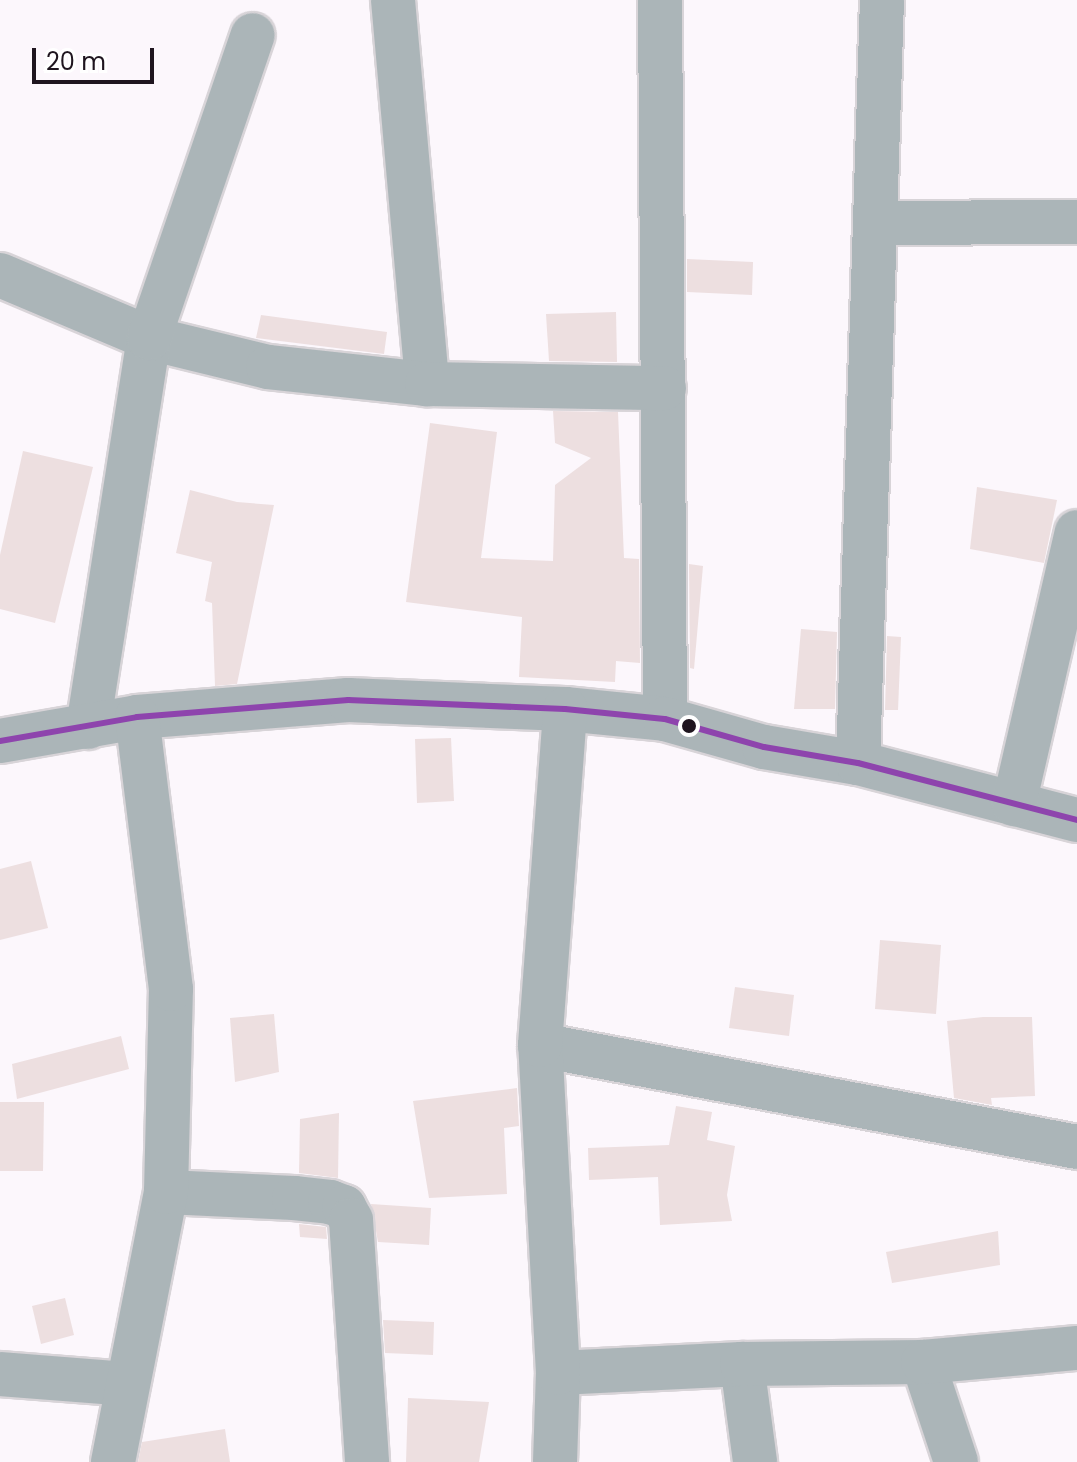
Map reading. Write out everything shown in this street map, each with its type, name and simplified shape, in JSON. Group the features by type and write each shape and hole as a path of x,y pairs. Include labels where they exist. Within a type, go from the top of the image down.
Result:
{"street":[{"path":"393,0 427,384"},
{"path":"660,0 665,719"},
{"path":"858,763 882,0"},
{"path":"88,727 149,338 253,35"},
{"path":"877,223 1077,222"},
{"path":"0,275 149,338 268,367 427,384 664,388"},
{"path":"1014,804 1077,532"},
{"path":"0,741 137,717 348,700 565,709 665,719 764,747 858,763 1077,820"},
{"path":"555,1462 558,1373 540,1045 565,709"},
{"path":"113,1462 166,1192 171,989 137,717"},
{"path":"540,1045 1077,1147"},
{"path":"166,1192 294,1198 330,1202 344,1207 351,1220 367,1462"},
{"path":"558,1373 742,1364 923,1362 1077,1348"},
{"path":"923,1362 956,1462"},
{"path":"742,1364 755,1462"},
{"path":"0,1374 127,1384"}],"building":[{"path":"687,259 753,262 752,295 687,292"},
{"path":"616,312 617,362 549,361 546,314"},
{"path":"261,315 387,332 384,354 256,338"},
{"path":"553,411 618,412 624,558 639,559 640,663 616,661 615,682 519,677 522,617 406,602 430,423 497,432 481,558 553,561 555,485 591,458 555,443"},
{"path":"23,451 93,467 55,623 0,609 0,555"},
{"path":"977,487 1057,500 1044,563 970,549"},
{"path":"190,490 237,502 274,505 237,684 215,686 212,603 205,601 212,562 176,553"},
{"path":"689,564 703,566 694,669 690,668"},
{"path":"801,629 837,632 835,709 794,709"},
{"path":"887,636 901,637 898,710 885,710"},
{"path":"451,738 454,801 417,803 415,739"},
{"path":"31,861 48,928 0,940 0,869"},
{"path":"880,940 941,945 936,1014 875,1009"},
{"path":"735,987 794,995 789,1036 729,1028"},
{"path":"274,1014 279,1072 235,1082 230,1018"},
{"path":"1032,1017 1035,1096 991,1098 992,1105 954,1098 947,1021"},
{"path":"121,1036 129,1069 17,1099 12,1064"},
{"path":"517,1088 519,1126 504,1128 507,1194 429,1198 413,1101"},
{"path":"0,1102 44,1102 43,1171 0,1171"},
{"path":"676,1106 712,1112 707,1140 735,1146 727,1195 732,1221 660,1225 658,1177 589,1180 588,1148 669,1145"},
{"path":"339,1113 338,1178 299,1173 300,1119"},
{"path":"371,1204 431,1208 429,1245 378,1242"},
{"path":"299,1224 326,1227 327,1239 300,1237"},
{"path":"998,1231 1000,1265 892,1283 886,1252"},
{"path":"65,1298 74,1335 41,1344 32,1306"},
{"path":"383,1320 434,1322 433,1355 385,1353"},
{"path":"408,1398 489,1402 479,1462 406,1462"},
{"path":"225,1429 230,1462 138,1462 142,1442"}],"transit line":[{"path":"0,741 137,717 348,700 565,709 665,719 764,747 858,763 1077,820"}]}
